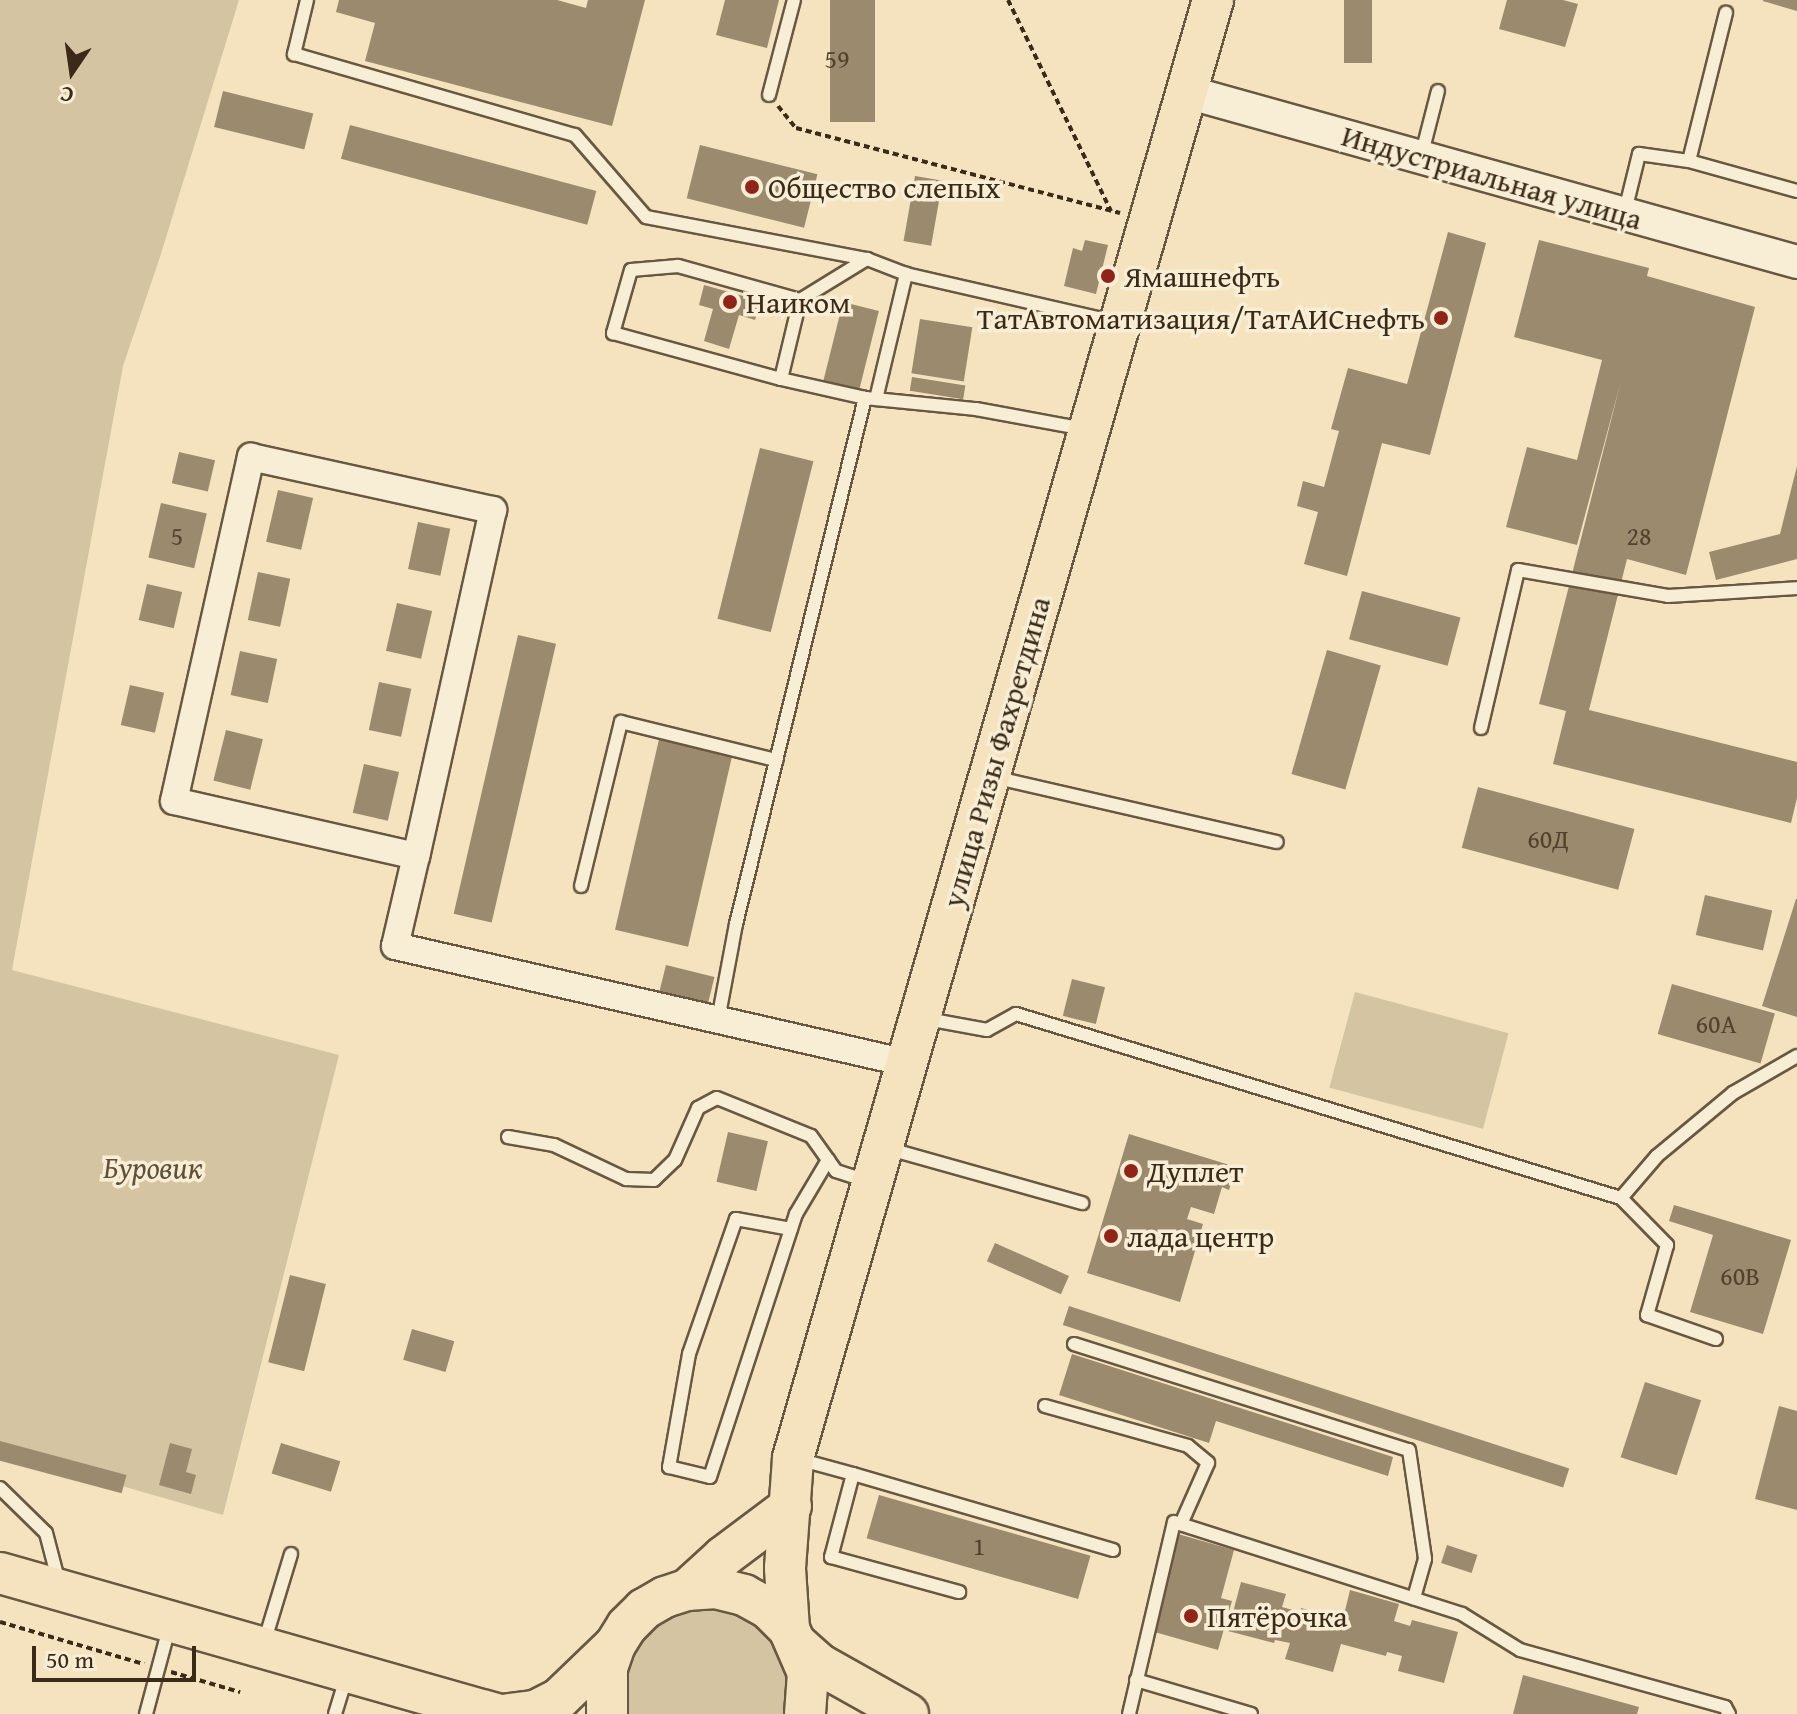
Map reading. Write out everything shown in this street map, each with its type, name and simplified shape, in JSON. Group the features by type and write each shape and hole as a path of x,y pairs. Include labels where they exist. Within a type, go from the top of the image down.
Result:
{"main road":[{"name":"улица Ризы Фахретдина","path":"805,1714 808,1673 794,1637 785,1568 793,1458 1213,0"},
{"path":"509,1714 535,1711 559,1699 615,1645 644,1609 687,1590 723,1557 791,1506"},
{"path":"0,1573 496,1714"},
{"path":"687,1590 716,1588 744,1595 769,1609 819,1664 908,1714"},
{"path":"607,1714 607,1668 615,1645"}],"street":[{"name":"Индустриальная улица","path":"1187,92 1797,262"},
{"path":"416,856 174,801 251,457 493,510 416,856 395,946 907,1063"}],"lane":[{"path":"307,0 294,54 575,135 646,217 867,259 906,274 1120,323"},
{"path":"769,95 794,0"},
{"path":"1689,161 1726,13"},
{"path":"1421,157 1438,91"},
{"path":"1624,214 1639,154 1689,161 1797,191"},
{"path":"781,379 800,300 867,259"},
{"path":"800,300 678,266 631,270 613,333 781,379 870,399 976,409 1088,429"},
{"path":"718,1020 736,924 776,760 870,399 906,274"},
{"path":"1481,728 1518,570 1668,596 1797,588"},
{"path":"581,886 621,722 776,760"},
{"path":"990,777 1277,842"},
{"path":"920,1017 987,1030 1016,1014 1621,1198 1667,1245 1647,1315 1716,1339"},
{"path":"1621,1198 1657,1156 1733,1093 1797,1056"},
{"path":"508,1137 554,1145 626,1179 654,1180 675,1160 698,1108 717,1098 811,1136 836,1171 877,1165 1082,1203"},
{"path":"791,1229 736,1219 689,1354 669,1467 710,1477 791,1229 828,1160"},
{"path":"1074,1344 1409,1450 1425,1559 1414,1598"},
{"path":"1045,1406 1188,1446 1198,1454 1208,1463 1181,1524"},
{"path":"793,1458 1113,1550"},
{"path":"853,1474 831,1557 959,1592"},
{"path":"0,1488 46,1533 61,1590"},
{"path":"1129,1714 1174,1522 1462,1614 1520,1650 1725,1707 1729,1714"},
{"path":"263,1648 291,1554"},
{"path":"146,1714 171,1621"},
{"path":"335,1714 348,1672"},
{"path":"1136,1680 1251,1714"}],"path":[{"path":"1008,0 1111,211"},
{"path":"769,95 796,128 1149,221"},
{"path":"0,1622 240,1692"}],"green space":[{"name":"Буровик","path":"0,0 239,0 123,366 12,970 339,1055 223,1515 0,1451"},
{"path":"1355,992 1509,1033 1483,1129 1329,1088"},
{"path":"724,1606 759,1621 792,1665 793,1714 622,1714 622,1670 649,1627 686,1607"}],"building":[{"path":"339,0 557,0 586,8 588,0 645,0 612,126 365,61 375,23 336,12"},
{"path":"725,0 779,0 767,48 716,35"},
{"path":"830,0 875,0 875,122 830,122"},
{"path":"1344,0 1372,0 1372,63 1344,63"},
{"path":"1507,0 1563,0 1578,4 1565,47 1499,29"},
{"path":"1797,0 1797,11 1763,1"},
{"path":"223,91 313,113 304,149 214,127"},
{"path":"350,125 596,191 587,225 341,159"},
{"path":"700,145 817,174 804,228 687,198"},
{"path":"915,176 943,181 931,246 904,241"},
{"path":"1448,232 1486,243 1430,455 1382,443 1347,576 1304,564 1318,512 1297,506 1303,481 1324,487 1339,431 1331,429 1348,368 1407,384"},
{"path":"1085,240 1108,245 1096,294 1064,286 1073,248 1082,251"},
{"path":"1539,240 1649,268 1647,276 1755,307 1686,575 1627,559 1589,710 1797,762 1797,798 1791,823 1553,764 1566,711 1539,704 1621,381 1577,545 1506,527 1527,447 1577,460 1602,360 1514,337"},
{"path":"704,285 761,301 755,320 739,315 729,349 704,341 713,309 699,305"},
{"path":"843,302 879,311 858,393 822,384"},
{"path":"920,319 972,327 964,382 911,373"},
{"path":"912,377 965,385 963,399 910,391"},
{"path":"760,448 813,461 771,632 717,619"},
{"path":"179,452 215,460 208,492 172,483"},
{"path":"1797,466 1797,559 1716,580 1709,552 1780,534"},
{"path":"278,490 313,498 301,550 266,542"},
{"path":"161,503 207,514 194,568 148,558"},
{"path":"418,522 450,529 440,576 408,569"},
{"path":"258,572 290,579 280,627 248,620"},
{"path":"147,584 182,592 174,628 139,620"},
{"path":"1362,591 1461,617 1448,666 1349,639"},
{"path":"397,603 432,611 421,659 386,651"},
{"path":"518,635 556,644 492,922 454,914"},
{"path":"1327,650 1381,665 1345,789 1291,774"},
{"path":"240,651 277,659 268,703 231,695"},
{"path":"379,682 411,689 401,737 369,730"},
{"path":"130,685 164,693 155,733 121,725"},
{"path":"226,730 263,739 250,790 213,780"},
{"path":"660,735 733,752 688,947 615,930"},
{"path":"364,764 399,772 388,821 353,813"},
{"path":"1478,787 1634,829 1618,890 1462,848"},
{"path":"1705,895 1772,911 1763,950 1696,935"},
{"path":"1797,899 1797,1017 1762,1006"},
{"path":"666,965 715,977 707,1008 658,996"},
{"path":"1072,979 1105,987 1096,1024 1063,1016"},
{"path":"1672,984 1775,1013 1761,1063 1658,1034"},
{"path":"728,1132 768,1141 756,1191 717,1182"},
{"path":"1129,1134 1236,1167 1229,1190 1222,1187 1214,1214 1191,1207 1187,1219 1203,1224 1180,1302 1087,1273"},
{"path":"1674,1205 1791,1240 1763,1334 1690,1312 1713,1235 1669,1221"},
{"path":"995,1243 1069,1276 1061,1294 987,1261"},
{"path":"290,1275 326,1284 304,1371 268,1362"},
{"path":"1069,1306 1569,1469 1563,1488 1063,1325"},
{"path":"412,1329 454,1341 445,1372 403,1360"},
{"path":"1072,1354 1393,1457 1388,1476 1216,1421 1209,1443 1059,1395"},
{"path":"1645,1382 1701,1400 1677,1475 1621,1457"},
{"path":"1779,1406 1797,1411 1797,1510 1755,1499"},
{"path":"0,1441 127,1475 122,1493 0,1461"},
{"path":"170,1443 192,1449 186,1472 196,1475 191,1494 159,1485"},
{"path":"281,1443 340,1461 331,1492 272,1474"},
{"path":"879,1495 1090,1556 1078,1599 867,1538"},
{"path":"1178,1534 1234,1550 1221,1598 1232,1601 1218,1650 1151,1631"},
{"path":"1447,1545 1477,1555 1472,1573 1441,1563"},
{"path":"1241,1582 1286,1594 1282,1607 1300,1612 1301,1608 1343,1619 1350,1590 1399,1604 1394,1621 1410,1626 1412,1620 1458,1632 1444,1683 1398,1671 1402,1656 1387,1652 1386,1656 1341,1644 1333,1672 1285,1659 1290,1643 1275,1640 1274,1643 1228,1631"},
{"path":"1523,1675 1639,1707 1637,1714 1513,1714"}],"place":[{"name":"Общество слепых","path":"752,187"},
{"name":"Ямашнефть","path":"1108,276"},
{"name":"Наиком","path":"730,302"},
{"name":"ТатАвтоматизация/ТатАИСнефть","path":"1441,318"},
{"name":"Дуплет","path":"1131,1171"},
{"name":"лада центр","path":"1111,1236"},
{"name":"Пятёрочка","path":"1191,1616"}]}
